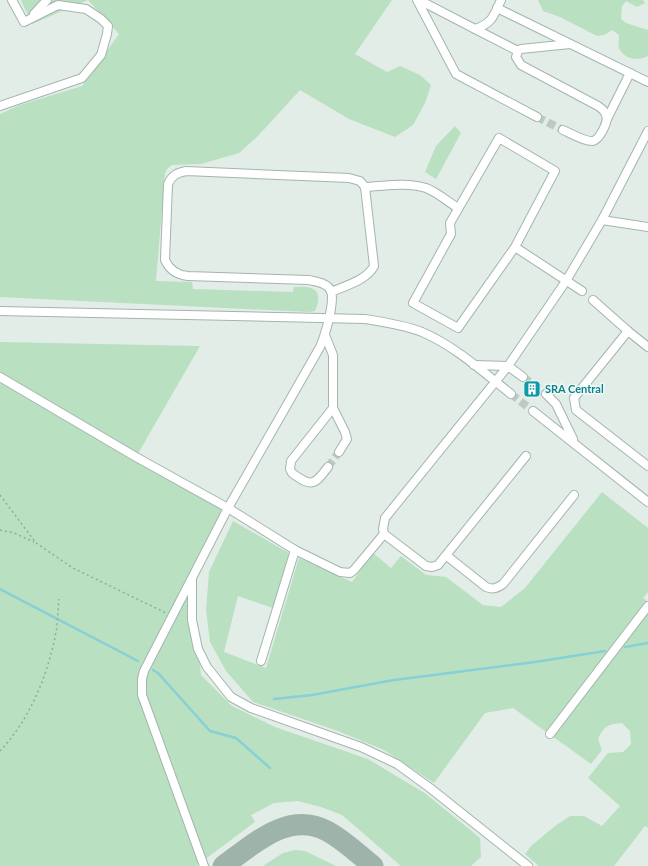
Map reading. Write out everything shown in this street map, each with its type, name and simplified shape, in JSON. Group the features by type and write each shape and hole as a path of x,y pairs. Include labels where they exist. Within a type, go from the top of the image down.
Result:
{"lane":[{"path":"0,106 82,78 101,55 108,26 101,19 86,9 58,5 24,22 12,0"},
{"path":"31,18 47,0"},
{"path":"418,0 518,51"},
{"path":"418,0 456,74 537,117"},
{"path":"476,29 486,25 490,21 501,0"},
{"path":"498,8 648,82"},
{"path":"570,44 525,48 518,51 516,57 521,65 598,106 606,114 607,119"},
{"path":"563,130 586,140 594,141 600,136 630,73"},
{"path":"526,456 447,556 438,565 426,566 384,534 383,529 385,518 508,366 566,281 602,220 648,131"},
{"path":"499,138 555,171 515,247 458,328 414,303 451,234 450,223 499,138"},
{"path":"204,866 142,695 142,679 144,672 172,616 228,508 320,347 325,335 329,318 331,292 323,283 309,280 182,276 177,273 165,260 168,184 170,179 175,174 186,171 349,178 360,181 365,187 375,262 374,266 368,274 331,292"},
{"path":"365,187 402,185 416,186 427,189 458,208"},
{"path":"602,220 648,227"},
{"path":"515,247 582,291"},
{"path":"592,300 648,346"},
{"path":"0,311 365,319 396,324 422,332 447,346 511,394"},
{"path":"628,331 574,398 576,410 648,466"},
{"path":"325,335 333,355 333,408 347,439 339,452"},
{"path":"474,365 508,366 523,377"},
{"path":"0,377 136,457 228,508 295,550 340,572 350,573 354,570 384,534"},
{"path":"546,394 556,404 574,442"},
{"path":"328,467 319,479 310,483 304,482 292,473 290,464 333,408"},
{"path":"533,411 648,502"},
{"path":"447,556 486,587 492,589 498,588 503,584 574,495"},
{"path":"261,661 295,550"},
{"path":"192,577 192,620 198,649 207,667 231,697 250,708 360,747 397,764 430,788 528,866"},
{"path":"550,734 648,606"}],"path":[{"path":"0,495 36,543"},
{"path":"0,530 14,533 36,543 73,568 172,616"},
{"path":"0,751 21,723 37,694 48,663 56,631 59,599"}],"green space":[{"path":"21,0 88,0 32,24"},
{"path":"88,0 392,0 355,54 387,72 400,66 420,75 431,85 425,103 413,125 395,137 349,119 300,90 258,136 239,153 201,164 172,165 165,173 156,281 192,282 193,289 293,292 294,287 309,287 318,294 318,301 315,311 310,312 0,297 0,114 20,105 82,86 119,34"},
{"path":"538,0 643,0 645,3 637,7 626,1 622,6 621,19 626,23 648,30 648,56 636,59 624,55 619,48 619,35 612,30 604,35 597,36 560,17 543,11"},
{"path":"455,126 461,133 436,179 425,172 436,146"},
{"path":"0,342 200,346 136,457 228,508 192,577 201,675 232,706 275,727 368,759 426,794 480,838 481,857 471,866 401,866 342,815 321,807 298,801 274,803 251,815 255,822 196,866 0,866"},
{"path":"602,492 648,528 648,592 643,598 648,602 648,828 645,826 614,866 539,866 525,854 531,846 555,826 570,816 584,816 602,826 620,806 588,778 608,753 623,752 631,744 630,731 622,723 607,726 602,731 598,739 602,750 591,764 513,708 485,713 434,783 384,750 338,731 253,702 226,671 210,642 206,610 209,572 233,521 289,553 273,608 238,596 224,652 266,668 299,558 352,582 373,553 391,568 401,556 426,575 446,577 483,605 501,607 525,588"},
{"path":"295,850 305,851 336,866 263,866 283,853"}],"waterway":[{"path":"0,589 138,661"},
{"path":"625,647 648,643"},
{"path":"274,699 312,695 394,680 535,662 605,651"},
{"path":"153,670 158,673 210,731 236,738 270,768"}],"taxiway":[{"path":"223,866 259,840 285,827 299,825 313,826 327,831 345,843 373,866"}],"tunnel":[{"path":"537,117 563,130"},
{"path":"523,377 546,394"},
{"path":"511,394 533,411"},
{"path":"328,467 339,452"}],"place":[{"name":"SRA Central","path":"532,389"}]}
